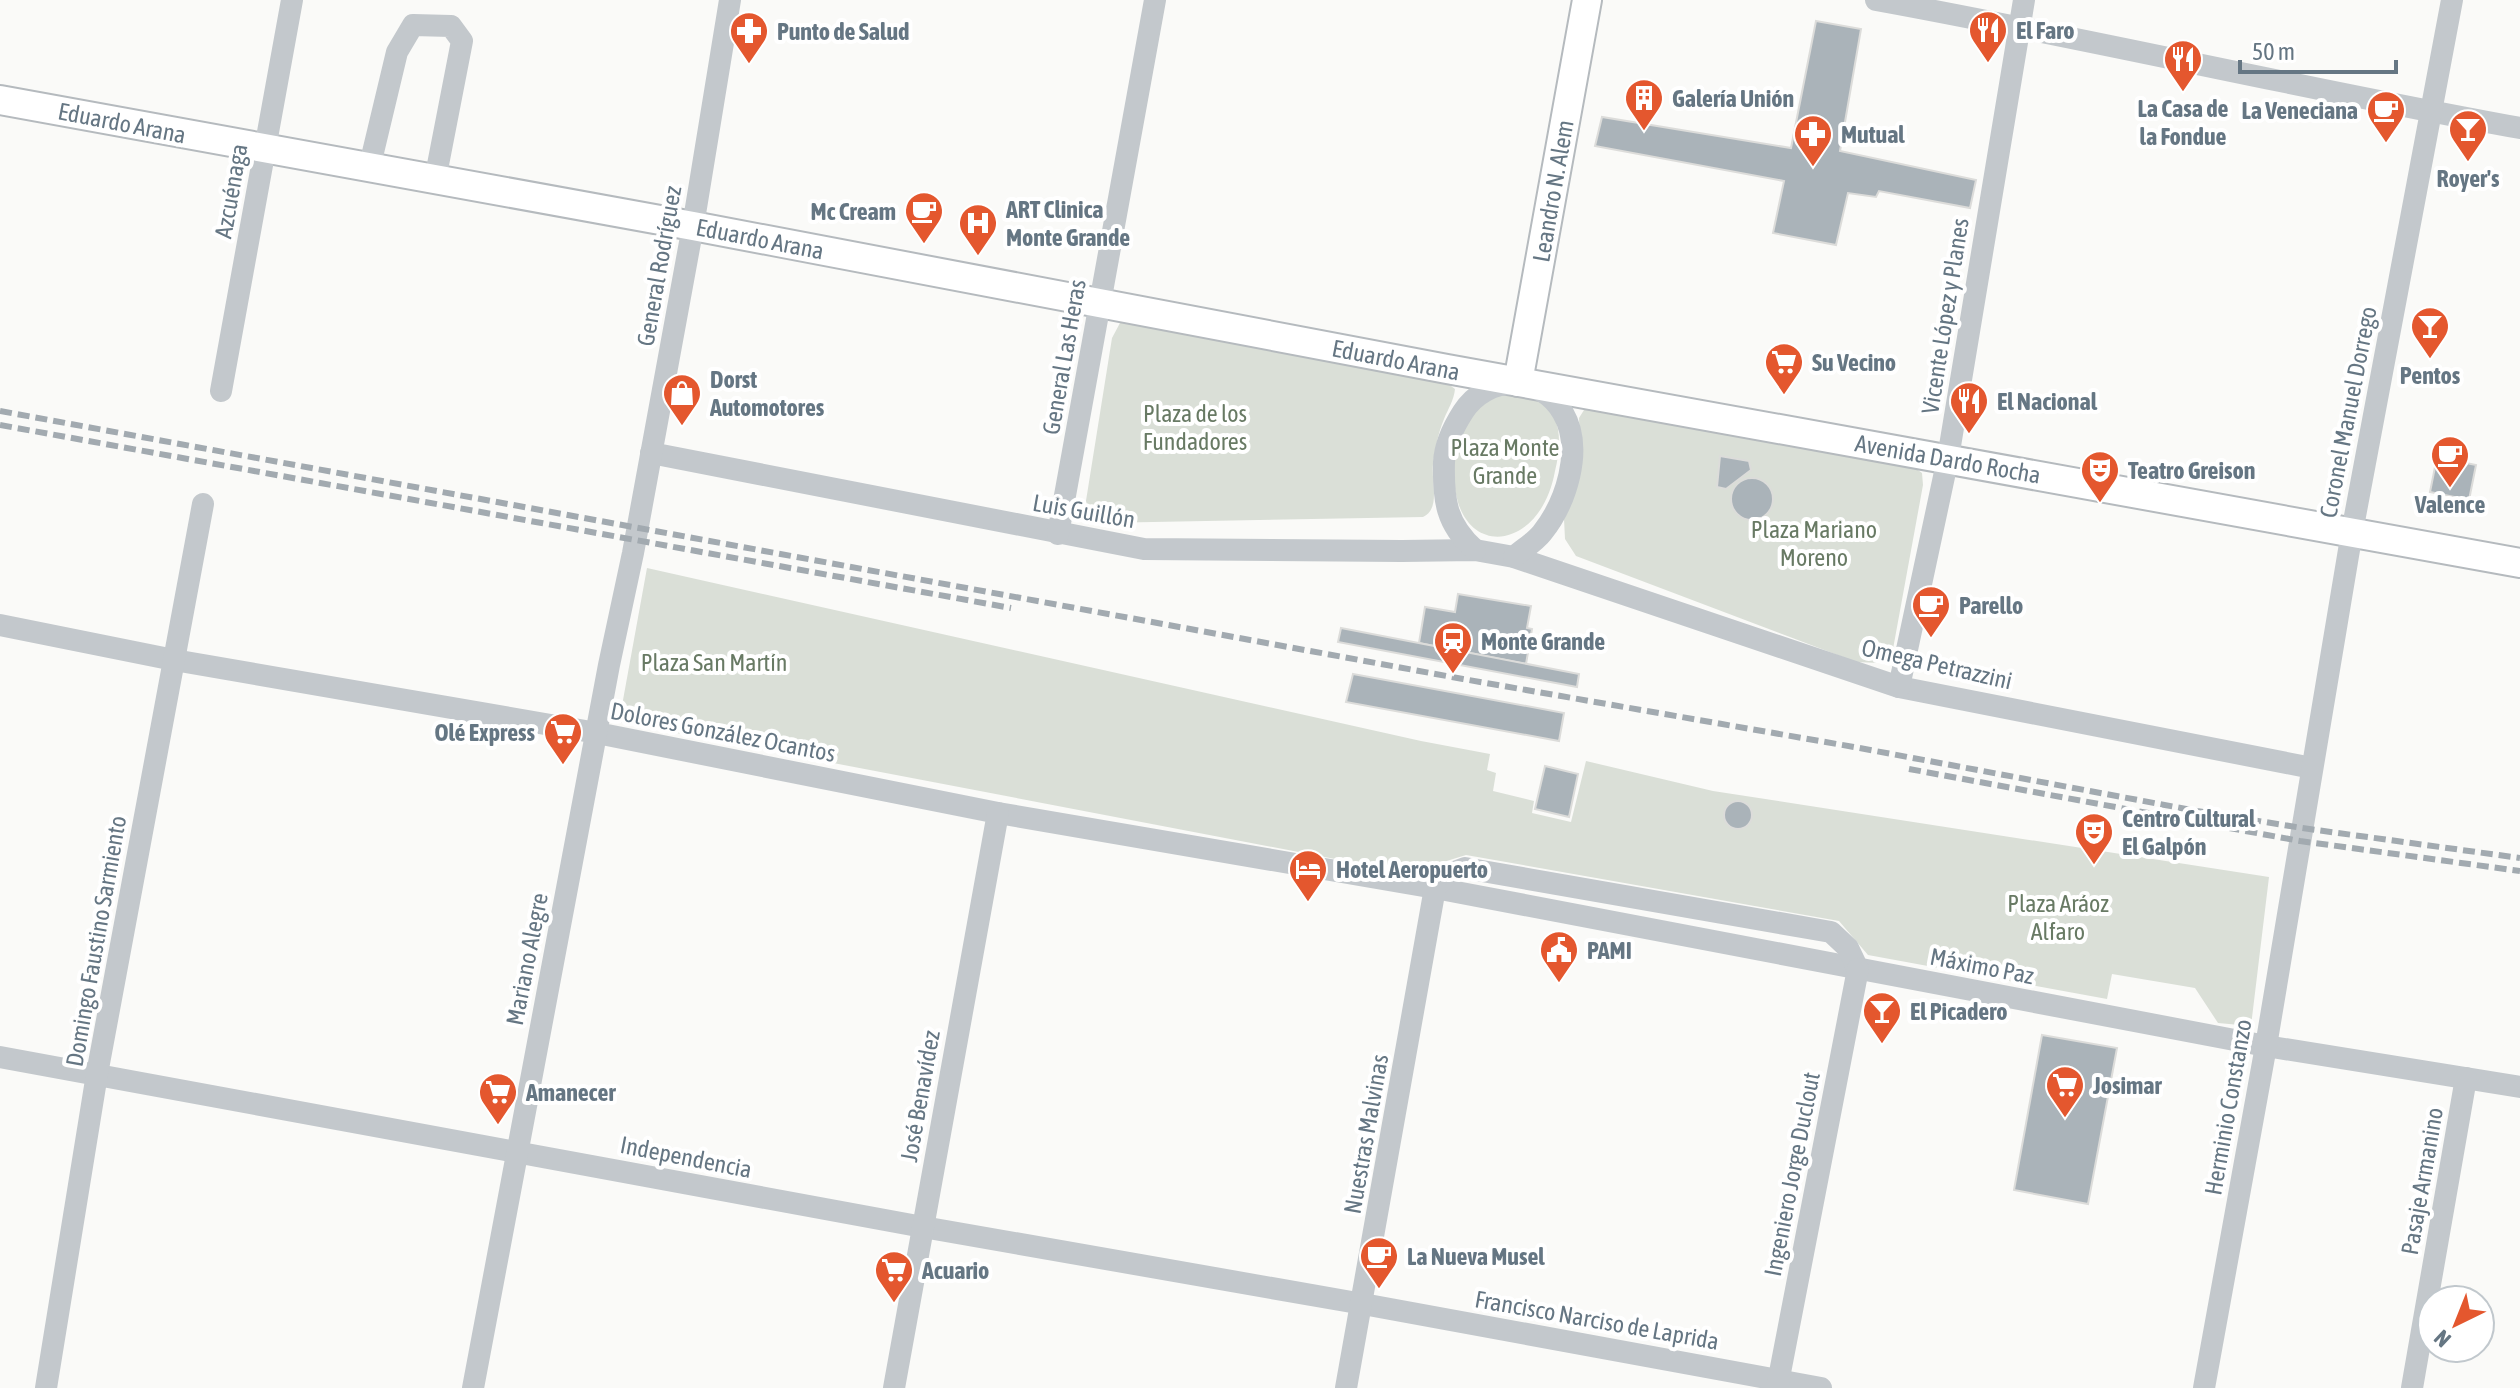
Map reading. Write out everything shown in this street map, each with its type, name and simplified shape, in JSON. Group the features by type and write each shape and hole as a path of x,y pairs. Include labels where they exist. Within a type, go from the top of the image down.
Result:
{"main road":[{"name":"Leandro N. Alem","path":"1518,382 1587,0"},
{"name":"Eduardo Arana","path":"0,100 693,226 1518,382"},
{"name":"Avenida Dardo Rocha","path":"1518,382 2520,563"}],"street":[{"name":"Azcuénaga","path":"221,391 292,0"},
{"name":"General Rodríguez","path":"636,541 730,0"},
{"name":"General Las Heras","path":"1058,534 1155,0"},
{"path":"1876,0 2020,26 2520,128"},
{"name":"Vicente López y Planes","path":"1899,687 1948,458 2024,0"},
{"name":"Coronel Manuel Dorrego","path":"2301,835 2352,532 2452,0"},
{"path":"369,169 397,52 413,25 451,26 462,41 435,180"},
{"path":"1475,550 1454,527 1447,507 1445,457 1459,418 1475,397 1498,384 1518,382 1547,395 1564,414 1572,455 1564,495 1554,516 1541,536 1514,557"},
{"name":"Luis Guillón","path":"651,453 1144,549 1475,550 1514,557"},
{"name":"Domingo Faustino Sarmiento","path":"46,1388 97,1074 203,504"},
{"name":"Mariano Alegre","path":"473,1388 636,541"},
{"name":"Omega Petrazzini","path":"1514,557 1899,687 2312,768"},
{"name":"Dolores González Ocantos","path":"0,625 174,660 597,733 998,813 1435,888"},
{"name":"José Benavídez","path":"894,1388 998,813"},
{"name":"Herminio Constanzo","path":"2204,1388 2301,835"},
{"path":"1435,888 1449,874 1465,868 1816,929 1831,932 1848,948 1858,969"},
{"name":"Máximo Paz","path":"1435,888 2266,1046 2520,1087"},
{"name":"Nuestras Malvinas","path":"1346,1388 1435,888"},
{"name":"Ingeniero Jorge Duclout","path":"1777,1384 1858,969"},
{"name":"Independencia","path":"0,1057 923,1227 1363,1304"},
{"name":"Pasaje Armanino","path":"2412,1388 2466,1078"},
{"name":"Francisco Narciso de Laprida","path":"1363,1304 1777,1384 1821,1388"}],"green space":[{"name":"Plaza de los Fundadores","path":"1136,318 1447,383 1455,389 1437,442 1433,464 1434,501 1429,513 1423,517 1100,523 1089,518 1085,507 1112,338 1120,323"},
{"name":"Plaza Monte Grande","path":"1495,393 1533,395 1552,414 1559,437 1559,451 1546,499 1533,520 1516,532 1498,537 1482,533 1467,521 1457,500 1454,471 1456,447 1462,429"},
{"name":"Plaza Mariano Moreno","path":"1593,405 1907,462 1922,473 1923,485 1893,649 1880,663 1856,662 1576,556 1565,539 1564,519 1580,447 1579,418 1584,410"},
{"path":"647,568 1490,754 1487,770 1496,773 1493,791 1534,801 1532,813 1571,822 1586,761 1713,791 2269,877 2251,1026 2218,1023 2195,988 2112,974 2107,999 1868,955 1839,921 1466,855 1408,873 619,722"}],"building":[{"name":"Galería Unión","path":"1816,21 1861,29 1840,151 1976,180 1970,208 1879,191 1876,197 1848,193 1836,245 1773,233 1784,181 1595,146 1602,117 1791,148"},
{"path":"1720,456 1749,461 1751,470 1726,489 1717,487"},
{"path":"2437,457 2476,465 2469,500 2430,492"},
{"path":"1752,478 1767,484 1773,499 1767,514 1752,520 1737,514 1731,499 1737,484"},
{"name":"Monte Grande","path":"1458,594 1531,606 1527,628 1532,629 1526,664 1419,643 1425,607 1455,612"},
{"path":"1341,628 1579,674 1577,687 1338,642"},
{"path":"1353,674 1564,713 1559,741 1346,702"},
{"path":"1545,766 1578,774 1569,817 1535,809"},
{"path":"1738,801 1748,805 1752,815 1748,825 1738,829 1728,825 1724,815 1728,805"},
{"name":"Josimar","path":"2042,1035 2117,1048 2088,1204 2014,1190"}],"railway":[{"path":"0,411 2197,811 2520,858"},
{"path":"0,425 1011,608"},
{"path":"1909,769 2300,841 2520,871"}],"place":[{"name":"El Faro","path":"1988,64"},
{"name":"Punto de Salud","path":"749,65"},
{"name":"La Casa de la Fondue","path":"2183,93"},
{"name":"Galería Unión","path":"1644,132"},
{"name":"La Veneciana","path":"2386,144"},
{"name":"Royer's","path":"2468,163"},
{"name":"Mutual","path":"1813,168"},
{"name":"Mc Cream","path":"924,245"},
{"name":"ART Clinica Monte Grande","path":"978,257"},
{"name":"Pentos","path":"2430,360"},
{"name":"Su Vecino","path":"1784,396"},
{"name":"Dorst Automotores","path":"682,427"},
{"name":"El Nacional","path":"1969,435"},
{"name":"Valence","path":"2450,489"},
{"name":"Teatro Greison","path":"2100,504"},
{"name":"Parello","path":"1931,639"},
{"name":"Monte Grande","path":"1453,675"},
{"name":"Olé Express","path":"563,766"},
{"name":"Centro Cultural El Galpón","path":"2094,866"},
{"name":"Hotel Aeropuerto","path":"1308,903"},
{"name":"PAMI","path":"1559,984"},
{"name":"El Picadero","path":"1882,1045"},
{"name":"Josimar","path":"2065,1119"},
{"name":"Amanecer","path":"498,1126"},
{"name":"La Nueva Musel","path":"1379,1290"},
{"name":"Acuario","path":"894,1304"}],"park label":[{"name":"Plaza San Martín","path":"714,662"},
{"name":"Plaza Aráoz Alfaro","path":"2058,917"}]}
